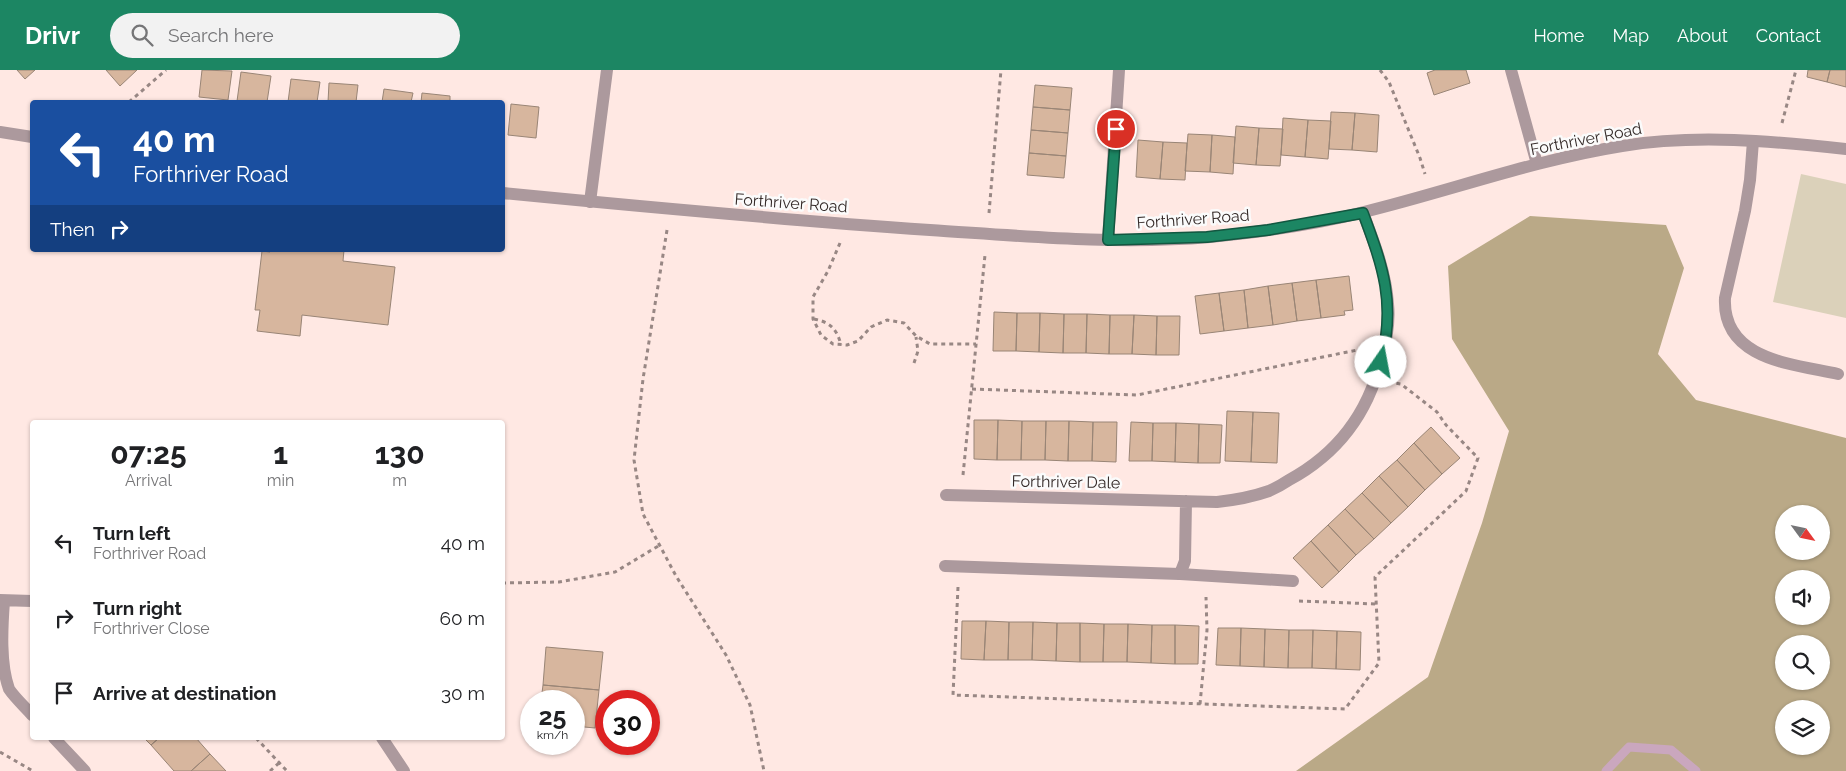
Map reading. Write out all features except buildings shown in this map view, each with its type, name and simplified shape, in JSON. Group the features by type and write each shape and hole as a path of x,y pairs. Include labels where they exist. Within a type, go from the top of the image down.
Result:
{"street":[{"path":"590,202 607,70"},
{"path":"1108,240 1119,70"},
{"path":"1511,70 1537,164"},
{"path":"0,132 30,137"},
{"name":"Forthriver Road","path":"505,193 848,224 987,234 1108,240 1154,240 1268,230 1363,213 1537,164 1626,145 1718,140 1846,149"},
{"path":"1753,141 1745,211 1725,298 1724,312 1728,326 1750,350 1766,358 1838,374"},
{"name":"Forthriver Dale","path":"946,495 1217,502 1242,499 1271,490 1321,460 1356,420 1368,399 1377,377 1385,347 1389,305 1385,279 1363,213"},
{"path":"1180,574 1185,562 1186,501"},
{"path":"945,566 1180,574 1293,581"},
{"path":"30,601 2,600 0,645 1,671 8,689 30,713"},
{"path":"56,740 86,771"},
{"path":"383,740 404,771"}],"path":[{"path":"131,100 166,70"},
{"path":"960,495 972,390 1001,70"},
{"path":"1380,70 1389,82 1420,158"},
{"path":"1777,143 1796,70"},
{"path":"670,209 643,379 634,460 643,514 676,576 726,655 750,705 764,771"},
{"path":"848,224 828,270 813,297 813,319 821,335 833,344 847,346 858,341 871,327 887,320 904,323 916,336 930,344 976,344"},
{"path":"813,319 824,321 835,328 841,345"},
{"path":"914,363 918,351 916,336"},
{"path":"972,390 1137,395 1356,349 1385,347"},
{"path":"959,566 953,695 1345,709 1379,664 1375,577 1466,491 1478,458 1446,425 1437,412 1402,384"},
{"path":"505,583 560,582 616,572 660,545"},
{"path":"1200,704 1207,630 1206,597"},
{"path":"258,740 287,771"},
{"path":"0,752 33,771"},
{"path":"270,771 279,763"}],"shaded area":[{"path":"1801,174 1846,184 1846,318 1773,302"},
{"path":"1530,216 1666,225 1684,268 1658,354 1696,400 1846,438 1846,771 1296,771 1428,677 1482,523 1509,431 1452,339 1448,266"}],"waterway":[{"path":"1606,771 1629,747 1671,750 1696,771"}],"route":[{"path":"1116,129 1108,240 1207,237 1268,230 1363,213 1385,279 1389,305 1385,347 1381,362"}]}
